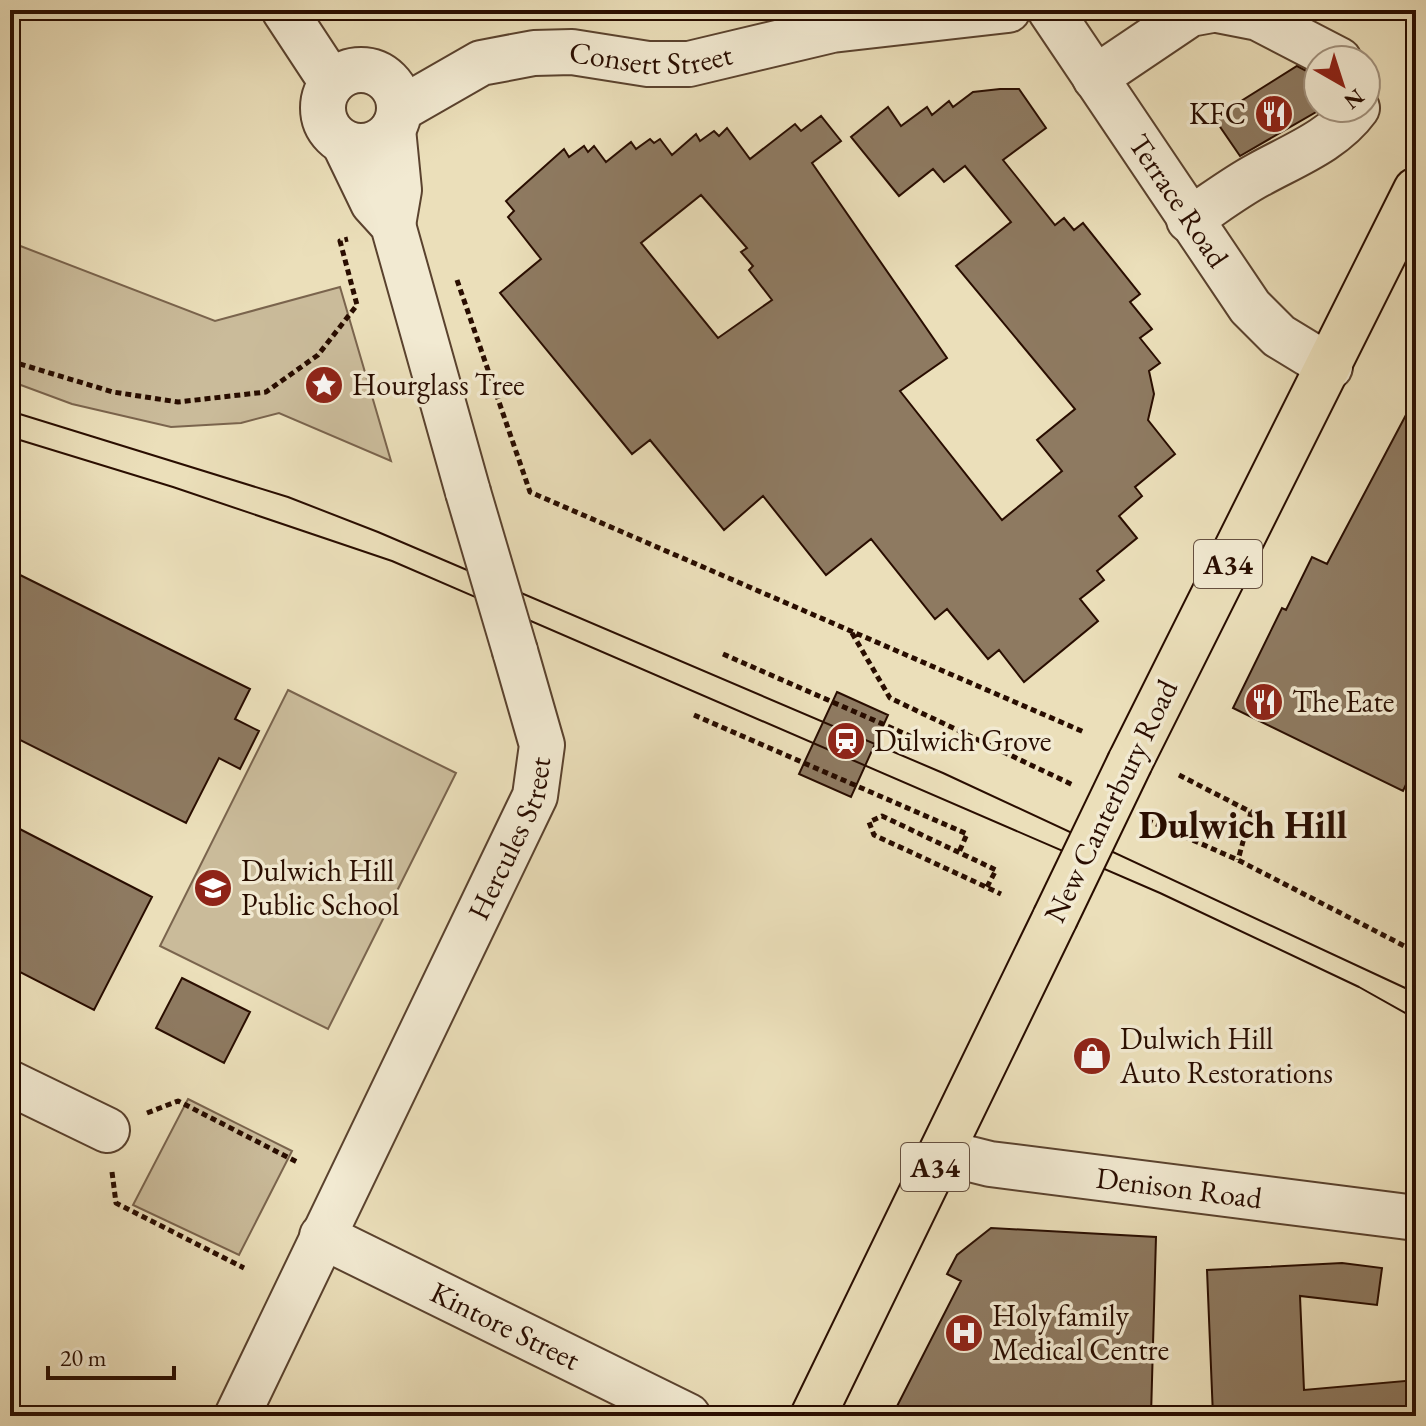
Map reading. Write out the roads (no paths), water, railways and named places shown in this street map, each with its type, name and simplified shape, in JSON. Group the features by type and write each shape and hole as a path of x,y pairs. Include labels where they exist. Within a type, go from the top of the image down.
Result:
{"highway":[{"name":"New Canterbury Road","path":"813,1416 1130,762 1416,190"}],"street":[{"path":"284,10 332,83"},
{"name":"Consett Street","path":"396,119 481,63 534,53 572,52 648,64 689,64 820,32 1008,10"},
{"name":"Terrace Road","path":"1050,10 1250,307 1279,336 1330,367"},
{"path":"1095,78 1190,14 1214,10 1258,18 1308,44"},
{"path":"353,71 376,73 393,87 399,190 373,232 373,203 344,143 334,135 323,115 323,103 332,83 353,71"},
{"path":"344,143 368,146 396,119"},
{"path":"1189,220 1259,174 1287,162 1343,124"},
{"name":"Hercules Street","path":"237,1416 535,796 542,745 468,492 373,232"},
{"path":"10,1083 107,1130"},
{"name":"Denison Road","path":"942,1152 990,1164 1416,1218"},
{"name":"Kintore Street","path":"322,1236 688,1416"}],"tram line":[{"path":"10,411 288,497 378,532 943,773 1416,993"},
{"path":"10,437 173,487 392,561 1160,893 1359,987 1416,1019"}],"place":[{"name":"KFC","path":"1274,114"},
{"name":"Hourglass Tree","path":"324,385"},
{"name":"The Eate","path":"1264,702"},
{"name":"Dulwich Grove","path":"846,741"},
{"name":"Dulwich Hill Public School","path":"213,888"},
{"name":"Dulwich Hill Auto Restorations","path":"1092,1056"},
{"name":"Holy family Medical Centre","path":"964,1333"}],"district":[{"name":"Dulwich Hill","path":"1243,825"}]}
